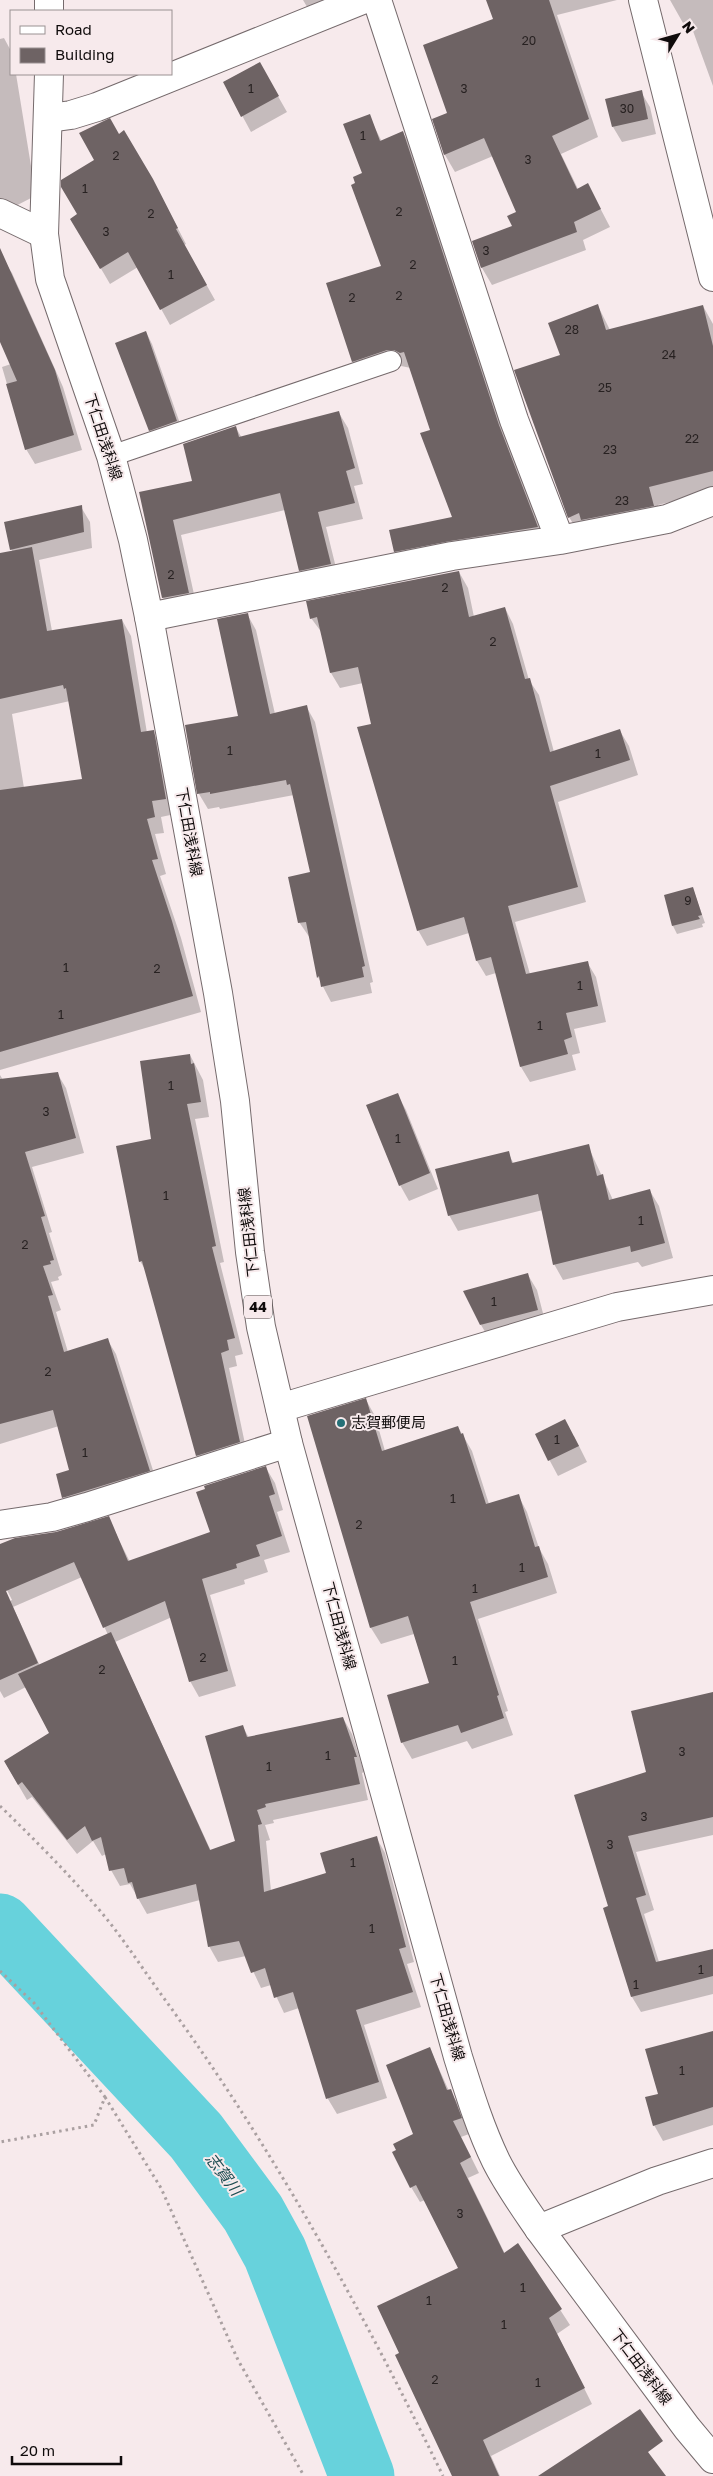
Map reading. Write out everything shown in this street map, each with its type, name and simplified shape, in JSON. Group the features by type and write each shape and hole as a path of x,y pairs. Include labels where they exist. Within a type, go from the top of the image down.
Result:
{"street":[{"path":"49,118 71,115 97,107 362,0"},
{"path":"377,0 514,420 560,540"},
{"path":"643,0 713,277"},
{"name":"下仁田浅科線","path":"49,75 44,234 50,279 111,456 133,540 149,617 218,993 235,1101 250,1252 261,1327 288,1443 458,2057 476,2112 496,2162 539,2229 687,2428 713,2459"},
{"path":"0,213 44,234"},
{"path":"149,617 452,556 560,540 667,518 713,501"},
{"path":"280,1408 618,1307 713,1290"},
{"path":"0,1525 52,1517 288,1443"},
{"path":"539,2229 658,2181 713,2163"}],"lane":[{"path":"111,456 391,361"}],"path":[{"path":"0,1806 51,1856 102,1913 187,2030 258,2137 349,2295 443,2476"},
{"path":"0,1971 34,2003 105,2097 161,2188 238,2360 304,2476"},
{"path":"0,2142 94,2125 105,2097"}],"building":[{"path":"486,0 549,0 589,119 552,136 577,189 588,183 601,209 574,222 577,232 481,268 472,241 512,226 507,216 516,212 484,138 444,155 432,119 447,113 423,45 493,19"},
{"path":"260,62 279,96 241,117 223,82"},
{"path":"642,90 648,119 612,127 605,99"},
{"path":"370,114 380,141 403,131 499,425 538,527 394,552 389,530 452,517 420,433 430,430 404,352 387,350 352,362 326,283 381,266 351,185 355,183 353,177 362,173 343,124"},
{"path":"110,118 119,134 124,130 153,179 178,228 176,229 207,285 160,310 128,252 100,269 70,219 77,214 61,187 61,180 94,160 79,133"},
{"path":"0,248 55,370 74,435 25,450 6,384 17,381 0,342"},
{"path":"598,304 606,330 703,305 713,346 713,471 649,487 654,506 581,520 579,513 568,518 514,370 560,355 548,323"},
{"path":"146,331 177,421 149,431 115,343"},
{"path":"339,411 355,468 346,471 355,503 318,512 331,564 299,571 280,493 173,520 189,593 162,598 139,492 192,481 183,444 236,426 239,437"},
{"path":"82,505 84,532 10,550 4,522"},
{"path":"32,547 47,631 122,619 141,732 154,730 166,799 152,801 155,817 147,819 158,859 152,860 172,921 193,996 0,1052 0,790 82,779 66,688 64,689 63,685 0,699 0,553"},
{"path":"459,571 469,617 505,607 525,679 530,678 550,752 620,729 630,760 550,786 578,887 508,906 526,974 588,961 598,1006 566,1013 572,1037 564,1040 568,1054 520,1067 491,957 476,961 464,917 417,931 357,727 371,724 358,667 330,673 317,617 310,619 306,601"},
{"path":"248,613 270,714 307,705 365,966 362,967 364,977 321,987 319,976 317,978 306,922 298,923 288,877 310,872 290,784 287,785 286,780 210,794 210,792 197,794 185,725 238,716 217,619"},
{"path":"693,887 702,915 698,916 700,919 672,926 664,895"},
{"path":"190,1054 191,1064 194,1063 201,1102 187,1104 216,1246 212,1247 235,1338 227,1340 229,1350 221,1353 240,1442 196,1456 142,1261 139,1262 116,1146 151,1139 140,1061"},
{"path":"58,1072 76,1138 25,1152 45,1216 41,1217 54,1260 50,1261 51,1264 43,1266 53,1295 48,1296 64,1352 108,1338 150,1471 62,1498 56,1474 69,1470 53,1410 0,1424 0,1079"},
{"path":"398,1093 430,1173 399,1186 366,1105"},
{"path":"589,1144 597,1176 603,1174 609,1200 650,1189 665,1243 631,1252 630,1246 553,1265 538,1194 448,1216 435,1169 509,1151 512,1163"},
{"path":"528,1273 538,1310 480,1325 463,1291"},
{"path":"366,1398 382,1451 458,1426 461,1434 463,1433 486,1504 519,1494 535,1547 539,1546 548,1577 470,1602 499,1695 497,1696 504,1718 461,1733 458,1725 401,1743 387,1695 429,1683 408,1616 370,1628 307,1416"},
{"path":"565,1419 579,1446 548,1461 535,1434"},
{"path":"266,1466 275,1494 269,1496 282,1536 256,1545 260,1556 236,1564 237,1568 202,1579 228,1671 189,1682 165,1601 103,1628 74,1562 6,1591 38,1663 0,1680 0,1544 15,1538 56,1532 109,1516 128,1561 210,1532 196,1492 205,1489 204,1486"},
{"path":"111,1632 210,1850 235,1841 205,1736 243,1725 247,1737 343,1717 357,1757 354,1757 360,1784 265,1804 266,1807 257,1810 262,1824 258,1825 264,1892 326,1873 320,1853 377,1836 406,1947 399,1949 413,1992 356,2010 379,2082 326,2099 293,1992 274,1998 265,1968 251,1973 239,1941 208,1947 196,1884 137,1899 132,1882 128,1883 124,1868 109,1871 101,1837 92,1841 85,1826 67,1840 22,1782 18,1785 4,1761 49,1733 18,1674"},
{"path":"713,1692 713,1817 628,1836 646,1895 636,1898 656,1962 713,1949 713,1976 631,1997 603,1908 608,1906 574,1795 646,1772 631,1711"},
{"path":"713,2031 713,2107 653,2126 645,2097 658,2094 645,2049"},
{"path":"430,2047 447,2090 451,2089 462,2118 453,2121 471,2157 460,2163 504,2253 518,2243 562,2309 549,2318 585,2388 483,2440 499,2476 452,2476 395,2355 399,2353 377,2306 458,2268 416,2185 410,2188 392,2152 396,2150 393,2144 413,2134 386,2065"},
{"path":"640,2409 663,2441 648,2452 666,2476 538,2476"}],"waterway":[{"name":"志賀川","path":"0,1926 196,2136 253,2213 275,2253 362,2476"}],"place":[{"name":"志賀郵便局","path":"341,1423"}]}
